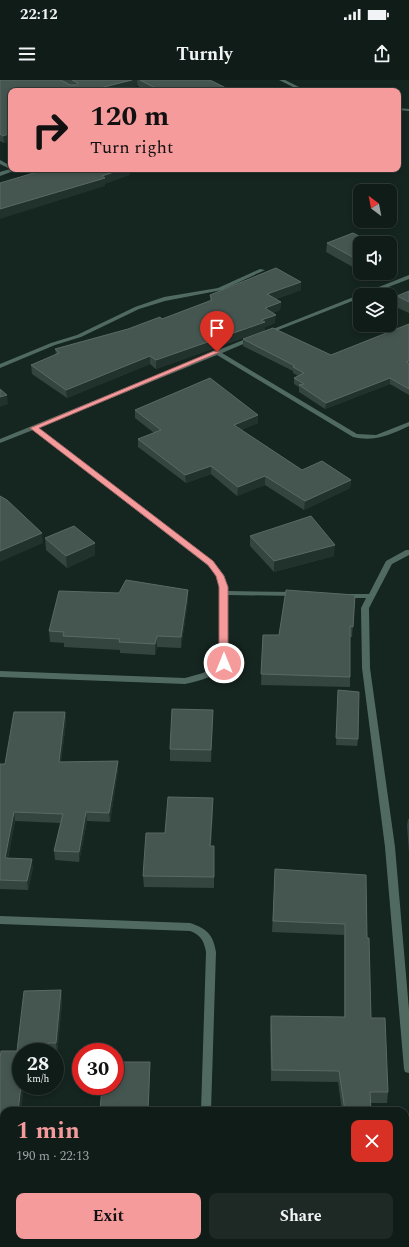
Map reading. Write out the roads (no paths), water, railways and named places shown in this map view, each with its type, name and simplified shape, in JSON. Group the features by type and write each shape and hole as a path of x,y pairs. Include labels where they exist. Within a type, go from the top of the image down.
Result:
{"street":[{"path":"281,80 298,88"},
{"path":"0,366 53,344 79,336 137,308 164,299 220,289 262,270"},
{"path":"381,288 409,277"},
{"path":"0,441 217,352 353,299"},
{"path":"217,352 355,436 361,438 380,437 409,424"},
{"path":"0,674 185,681 202,678 215,671 224,663 224,593 220,576 210,563 34,428"},
{"path":"409,552 389,563 370,596 365,608 366,668 390,846 409,1069"},
{"path":"224,593 301,595"},
{"path":"332,595 370,596"},
{"path":"0,920 190,927 199,930 206,935 210,941 211,952 206,1107"}]}
